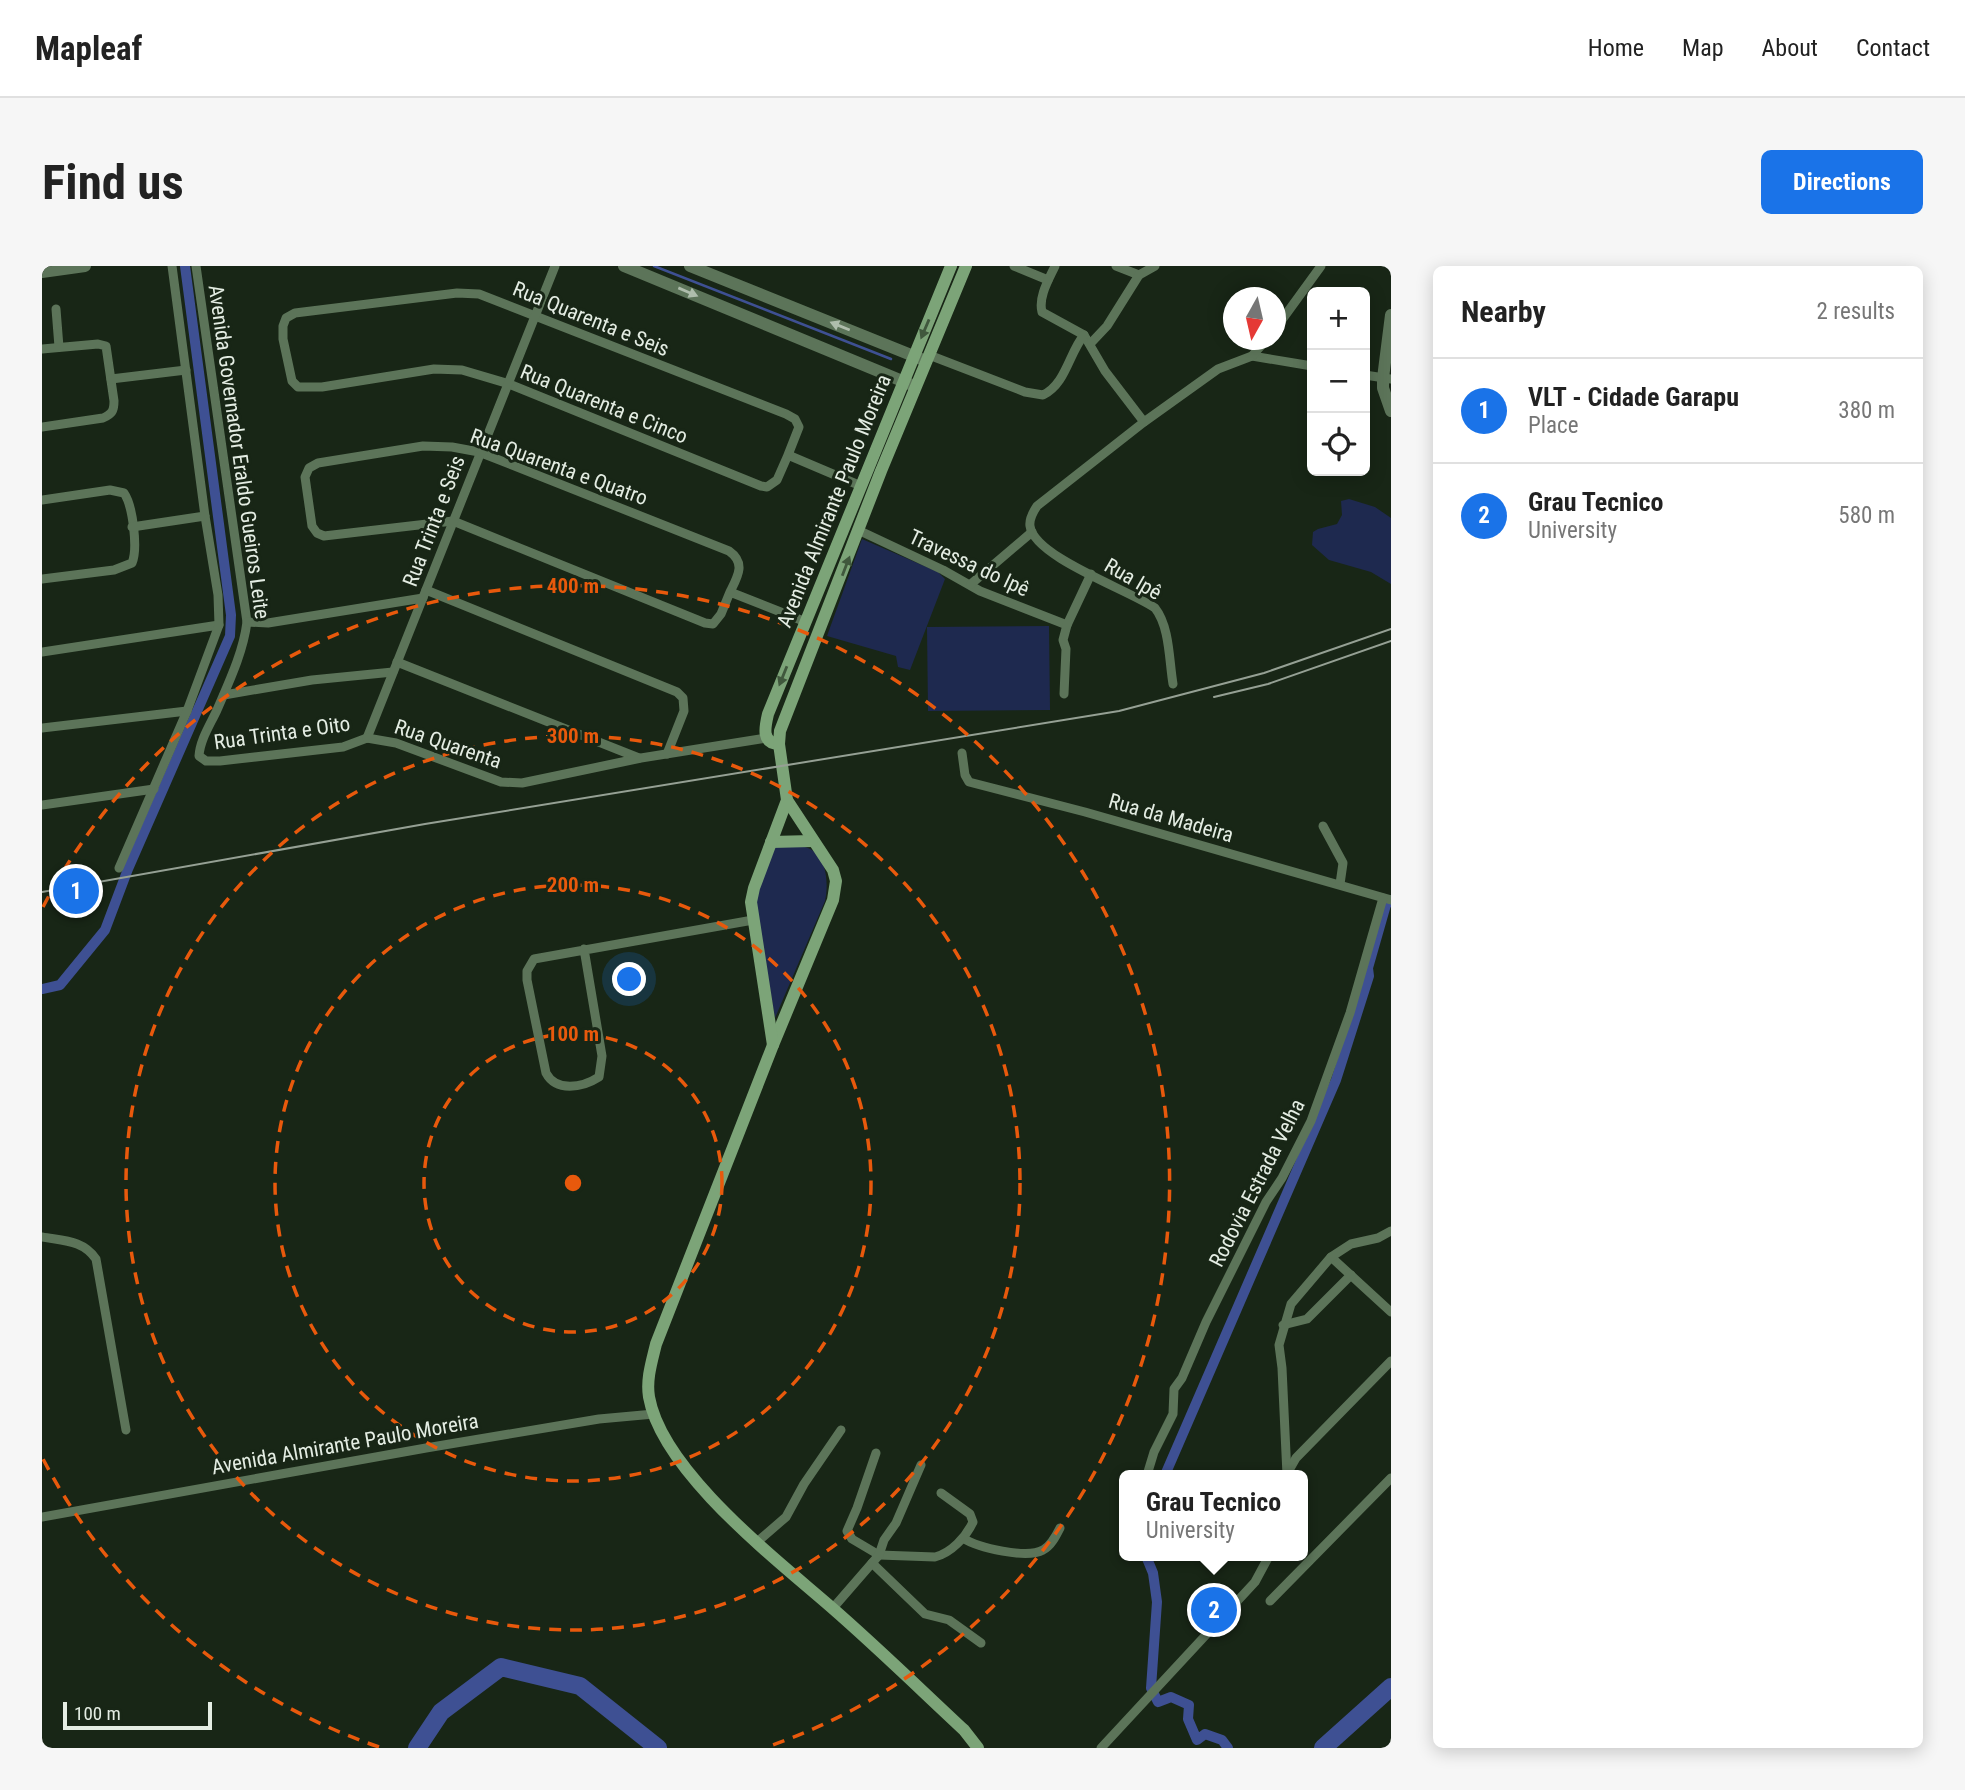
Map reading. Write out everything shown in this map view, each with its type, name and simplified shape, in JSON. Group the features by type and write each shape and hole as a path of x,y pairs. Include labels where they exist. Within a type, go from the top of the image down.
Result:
{"main road":[{"name":"Avenida Almirante Paulo Moreira","path":"766,738 768,714 951,266"},
{"name":"Avenida Almirante Paulo Moreira","path":"966,266 784,719 779,744 787,800 833,870 836,881 833,901 773,1045 656,1345 648,1381 654,1414 682,1465 706,1492 757,1542 833,1608 964,1730 978,1748"},
{"path":"816,597 831,603"},
{"path":"766,738 773,744 779,744"},
{"name":"Avenida Almirante Paulo Moreira","path":"773,1045 752,920 752,895 787,800"},
{"path":"771,842 812,841"}],"street":[{"path":"42,272 85,266"},
{"name":"Avenida Governador Eraldo Gueiros Leite","path":"119,868 155,789 219,625 218,595 172,266"},
{"name":"Avenida Governador Eraldo Gueiros Leite","path":"196,266 247,622 244,640 201,745 199,756 202,760"},
{"name":"Rua Trinta e Seis","path":"367,738 555,266"},
{"path":"625,266 916,387"},
{"path":"690,266 914,356 928,358 1035,395 1043,395 1051,390 1064,373 1074,349 1107,326 1139,275 1155,266"},
{"path":"1014,266 1048,281"},
{"path":"1055,266 1040,304 1042,312 1087,339 1105,372 1144,422"},
{"path":"1116,266 1139,275"},
{"path":"1286,314 1321,266"},
{"name":"Rua Quarenta e Seis","path":"307,388 298,387 292,381 283,339 286,318 295,313 468,292 493,299 786,414 794,419 799,427 788,455"},
{"path":"56,309 59,347"},
{"path":"1391,315 1387,378 1383,388 1391,411"},
{"path":"42,349 98,344 106,346 114,408 110,414 92,421 42,427"},
{"path":"971,584 1032,532 1030,524 1037,506 1144,422 1218,369 1252,356 1257,350"},
{"path":"1252,356 1307,365"},
{"name":"Rua Quarenta e Cinco","path":"307,388 449,368 509,384 761,486 772,485 777,480 788,455"},
{"path":"111,379 186,370"},
{"name":"Rua Quarenta e Quatro","path":"453,521 324,536 317,533 311,519 306,477 309,468 318,463 424,446 479,452 729,551 740,563 740,571 730,592"},
{"path":"788,455 862,486"},
{"path":"42,500 110,490 124,493 130,506 135,555 132,563 114,570 42,579"},
{"path":"132,527 205,516"},
{"path":"453,521 705,623 713,624 718,620 730,592 806,622"},
{"name":"Travessa do Ipê","path":"858,530 971,584 980,591 1067,625"},
{"name":"Rua Ipê","path":"1032,532 1054,556 1155,608 1161,616 1173,684"},
{"path":"1064,694 1066,649 1063,640 1067,625 1091,574"},
{"path":"247,622 262,624 425,594 677,692 683,698 684,711 667,754"},
{"path":"42,652 219,625"},
{"path":"397,662 641,758"},
{"path":"223,695 312,680 393,672"},
{"path":"42,728 187,711"},
{"name":"Rua Quarenta","path":"367,738 396,743 489,778 522,783 641,758 766,738"},
{"name":"Rua Trinta e Oito","path":"202,760 212,762 343,747 367,738"},
{"name":"Rua da Madeira","path":"961,753 969,782 1111,819 1387,899"},
{"path":"42,805 155,789"},
{"path":"1323,826 1343,863 1340,884"},
{"name":"Rodovia Estrada Velha","path":"1149,1470 1154,1452 1173,1414 1174,1389 1182,1378 1206,1322 1266,1202 1282,1178 1311,1121 1387,899"},
{"path":"584,949 602,1056 601,1068 599,1077 593,1081 561,1087 554,1084 546,1073 527,971 534,959 584,949 752,920"},
{"path":"1287,1470 1279,1345 1291,1304 1297,1293 1331,1256 1351,1244 1378,1238 1391,1231"},
{"path":"42,1237 89,1248 96,1259 126,1430"},
{"path":"1331,1256 1391,1312"},
{"path":"1283,1325 1307,1319 1351,1275"},
{"path":"1290,1470 1296,1458 1391,1361"},
{"name":"Avenida Almirante Paulo Moreira","path":"42,1517 426,1448 599,1419 654,1414"},
{"path":"757,1542 786,1517 804,1484 841,1430"},
{"path":"876,1453 847,1531 925,1614 949,1620 981,1643"},
{"path":"833,1608 876,1559 884,1540 896,1523 921,1465"},
{"path":"1270,1601 1391,1478"},
{"path":"876,1559 935,1557 948,1551 962,1538 971,1527 971,1514 941,1493"},
{"path":"962,1538 999,1551 1039,1552 1050,1544 1060,1528"},
{"path":"1101,1748 1255,1582 1266,1561"}],"shaded area":[{"path":"1349,499 1375,507 1391,518 1391,584 1371,572 1329,560 1312,545 1313,532 1337,524 1342,515 1341,501"},
{"path":"862,539 938,572 945,579 910,670 898,667 896,656 827,636"},
{"path":"1049,626 1050,710 928,711 927,627"},
{"path":"776,846 802,846 812,850 822,862 827,886 825,901 775,1018 754,897"}],"waterway":[{"path":"42,989 60,985 105,930 128,869 230,636 231,615 185,266"},
{"path":"654,266 891,359"},
{"path":"1167,1470 1336,1080 1369,976 1368,968 1386,905 1391,900"},
{"path":"1148,1561 1153,1573 1157,1602 1151,1688 1158,1702 1171,1697 1189,1705 1188,1719 1197,1740 1205,1734 1222,1740 1228,1748"},
{"path":"417,1748 441,1712 501,1667 580,1686 658,1748"},
{"path":"1323,1748 1391,1687"}],"tram line":[{"path":"42,892 425,824 1119,711 1264,673 1391,629"},
{"path":"1214,697 1268,684 1391,641"}],"place":[{"name":"VLT - Cidade Garapu","path":"76,891"},
{"name":"Grau Tecnico","path":"1214,1610"}]}
